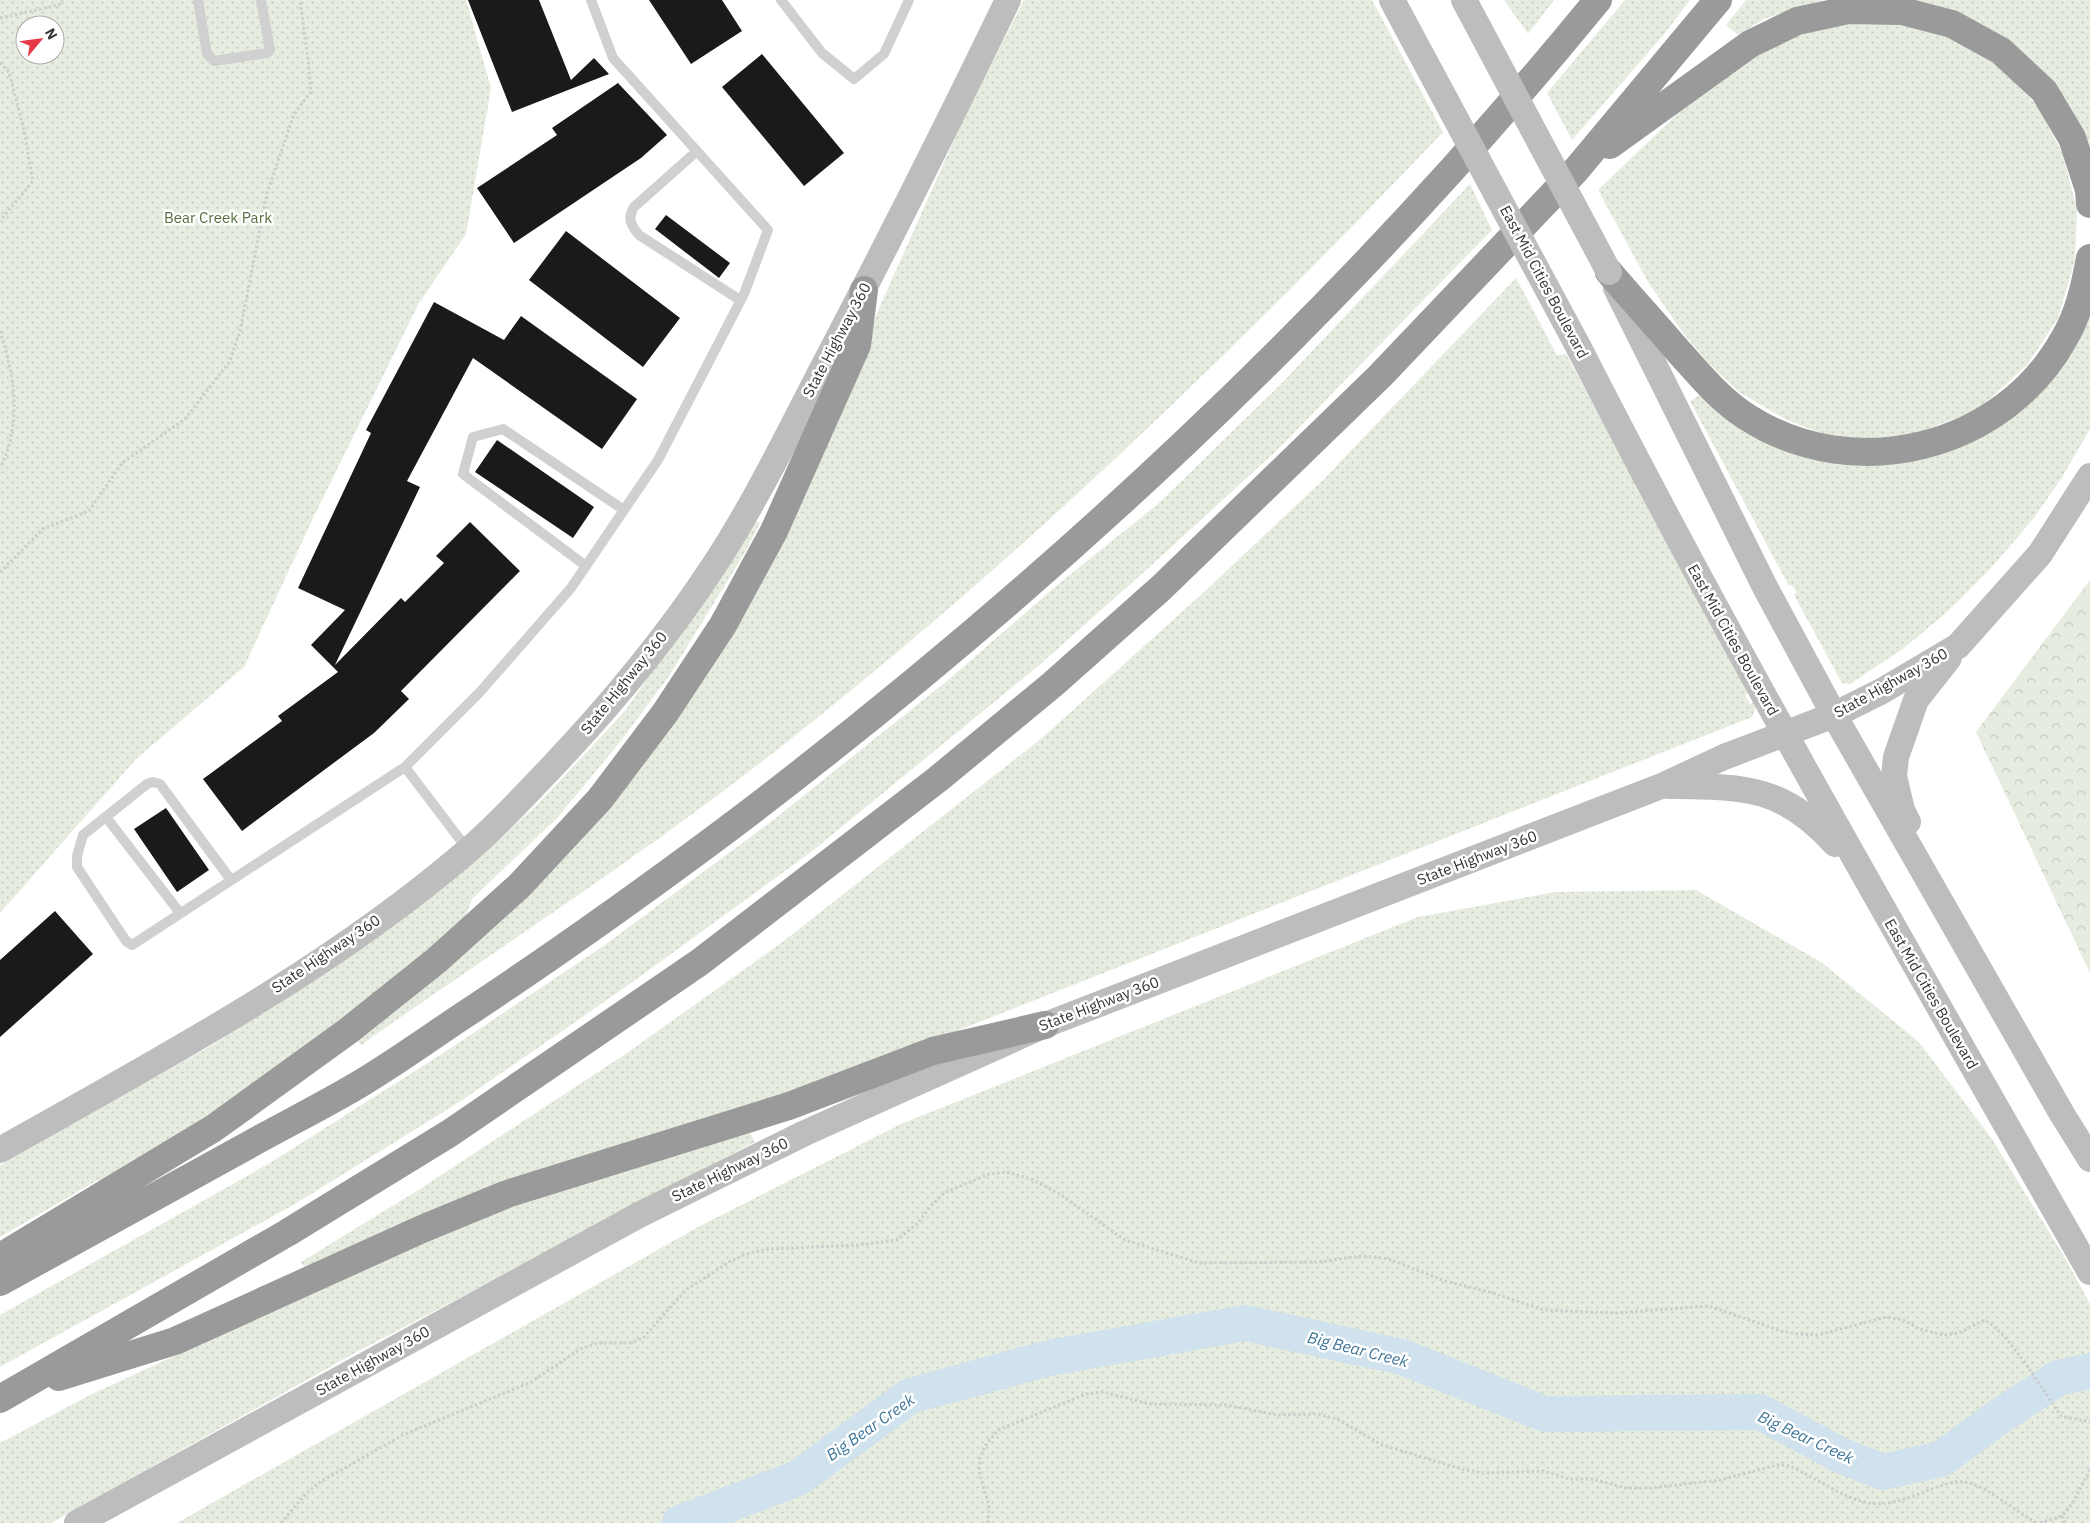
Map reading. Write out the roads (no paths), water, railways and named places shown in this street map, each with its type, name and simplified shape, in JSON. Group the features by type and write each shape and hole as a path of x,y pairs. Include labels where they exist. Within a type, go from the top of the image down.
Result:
{"highway":[{"path":"1549,60 1583,0"},
{"path":"0,1282 365,1081 554,956 795,778 911,685 1026,587 1136,488 1349,279 1451,170 1549,60 1598,0"},
{"path":"7,1395 287,1233 450,1133 700,962 883,822 1053,684 1161,588 1380,376 1576,170 1718,0"},
{"path":"1576,170 1750,44 1797,21 1848,10 1902,11 1952,24 2001,51 2044,91 2072,138 2089,190 2090,204"},
{"path":"1609,272 1712,389 1746,417 1783,436 1822,449 1862,453 1905,449 1951,437 1996,414 2034,380 2065,337 2085,290 2090,258"},
{"path":"0,1257 214,1128 348,1031 437,960 520,885 600,799 665,713 692,673 723,625 774,531 857,345 864,290"},
{"path":"7,1395 175,1341 413,1233 507,1194 790,1106 933,1052 1045,1025"}],"main road":[{"name":"State Highway 360","path":"0,1150 198,1037 316,963 414,895 468,850 591,726 649,657 713,567 751,503 864,290 948,125 1008,0"},
{"name":"East Mid Cities Boulevard","path":"1392,0 1579,348 1644,476 1784,733 1863,876 2090,1272"},
{"path":"1464,0 1609,272 1765,587 1834,715 2090,1159"},
{"name":"State Highway 360","path":"77,1523 639,1215 805,1132 1045,1025 1664,786 1784,733 1834,715 1882,691 1958,646 2040,554 2090,476"},
{"path":"1954,925 1902,810 1894,776 1896,757 1916,700 1958,646"},
{"path":"1664,786 1734,787 1758,792 1790,805 1815,822 1863,876"}],"lane":[{"path":"198,0 207,54 214,61 270,50 261,0"},
{"path":"231,880 160,784 153,782 147,784 83,835 77,856 77,867 126,941 132,945 405,767 480,692 571,588 658,460 740,300 768,230 613,58 591,0"},
{"path":"781,0 822,53 854,79 884,54 909,0"},
{"path":"697,152 634,207 629,216 631,225 639,235 740,300"},
{"path":"586,566 463,474 473,437 503,429 624,510"},
{"path":"405,767 468,850"},
{"path":"106,817 180,913"}],"waterway":[{"name":"Big Bear Creek","path":"680,1523 798,1478 910,1396 1049,1358 1245,1323 1402,1357 1545,1414 1760,1412 1840,1455 1883,1472 1941,1459 2000,1416 2058,1378 2090,1371"}],"park label":[{"name":"Bear Creek Park","path":"218,218"}]}
